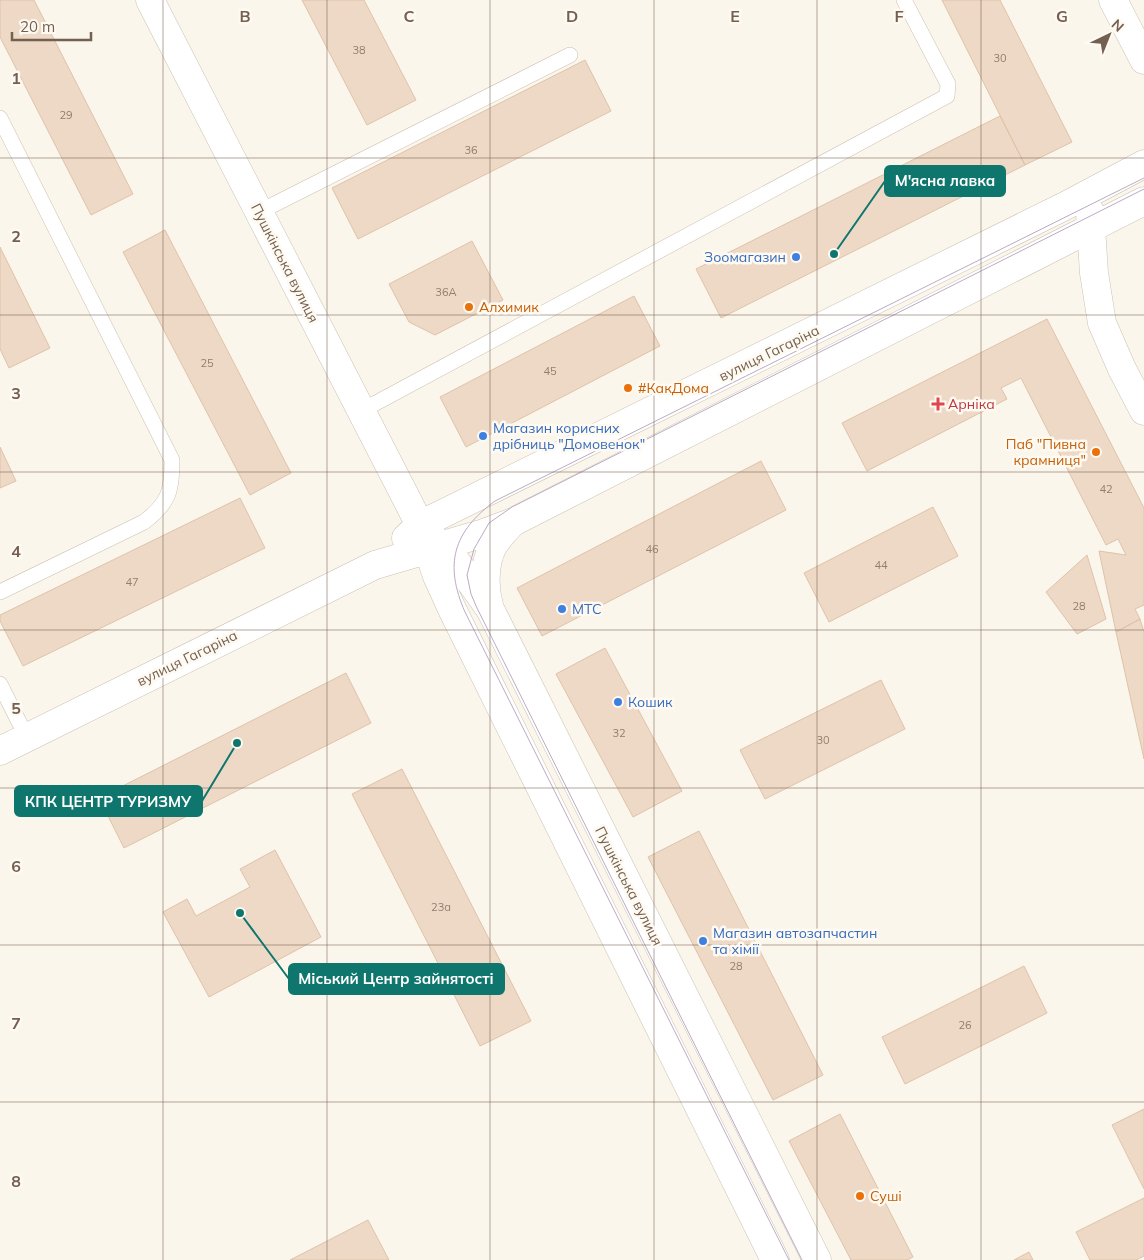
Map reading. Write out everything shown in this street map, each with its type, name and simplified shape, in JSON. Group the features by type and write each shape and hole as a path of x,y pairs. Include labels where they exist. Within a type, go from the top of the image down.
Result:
{"street":[{"name":"Пушкінська вулиця","path":"150,0 430,540 437,576 452,609 775,1260"},
{"path":"1113,0 1144,60"},
{"name":"вулиця Гагаріна","path":"0,750 375,565 430,540 1144,164"},
{"path":"1089,194 1094,273 1102,323 1122,369 1144,410"},
{"name":"вулиця Гагаріна","path":"430,540 481,534 513,522 1144,201"},
{"path":"490,609 485,591 486,571 492,547 513,522"},
{"name":"Пушкінська вулиця","path":"430,540 467,575 490,609 816,1260"}],"lane":[{"path":"362,411 947,96 948,84 904,0"},
{"path":"259,212 570,55"},
{"path":"0,118 172,460 172,479 166,500 159,511 144,522 0,592"},
{"path":"0,684 27,738"}],"building":[{"path":"0,0 34,0 133,194 91,215 0,37"},
{"path":"302,0 364,0 416,100 367,125"},
{"path":"942,0 1000,0 1072,142 1025,165"},
{"path":"585,60 611,111 358,239 332,188"},
{"path":"1000,116 1025,165 721,318 696,269"},
{"path":"165,230 291,473 250,495 123,252"},
{"path":"472,241 503,300 435,335 409,322 389,284"},
{"path":"0,247 50,348 9,368 0,349"},
{"path":"634,296 660,346 466,447 440,397"},
{"path":"1047,319 1144,508 1144,605 1135,609 1140,619 1116,632 1099,551 1126,555 1118,539 1106,545 1021,378 1001,388 1007,399 867,471 842,423"},
{"path":"0,447 16,481 0,488"},
{"path":"761,461 786,510 542,636 517,588"},
{"path":"240,498 265,548 23,666 0,621 0,615"},
{"path":"933,507 958,556 829,622 804,573"},
{"path":"1087,555 1106,619 1077,634 1046,592"},
{"path":"1140,619 1144,632 1144,759 1116,632"},
{"path":"605,648 682,791 633,817 556,674"},
{"path":"346,673 371,723 124,848 99,798"},
{"path":"881,680 905,729 765,799 740,750"},
{"path":"402,769 531,1021 480,1046 352,794"},
{"path":"699,831 823,1075 773,1100 648,857"},
{"path":"275,850 321,937 209,997 163,912 187,899 196,916 250,887 240,869"},
{"path":"1024,966 1047,1013 905,1084 882,1037"},
{"path":"1144,1109 1144,1189 1112,1125"},
{"path":"840,1114 913,1257 907,1260 851,1260 789,1141"},
{"path":"1144,1198 1144,1256 1136,1260 1090,1260 1076,1232"},
{"path":"368,1220 389,1260 290,1260"},
{"path":"1029,1252 1033,1260 1014,1260"}],"tram line":[{"path":"789,1260 465,612 455,579 454,564 456,550 470,525 495,501 1144,178"},
{"path":"802,1260 477,608 471,594 467,575 474,549 489,523 512,507 1144,189"}],"place":[{"name":"М'ясна лавка","path":"834,254"},
{"name":"Зоомагазин","path":"796,257"},
{"name":"Алхимик","path":"469,307"},
{"name":"#КакДома","path":"628,388"},
{"name":"Арніка","path":"938,404"},
{"name":"Магазин корисних дрібниць \"Домовенок\"","path":"483,436"},
{"name":"Паб \"Пивна крамниця\"","path":"1096,452"},
{"name":"МТС","path":"562,609"},
{"name":"Кошик","path":"618,702"},
{"name":"КПК ЦЕНТР ТУРИЗМУ","path":"237,743"},
{"name":"Міський Центр зайнятості","path":"240,913"},
{"name":"Магазин автозапчастин та хімії","path":"703,941"},
{"name":"Суші","path":"860,1196"}]}
